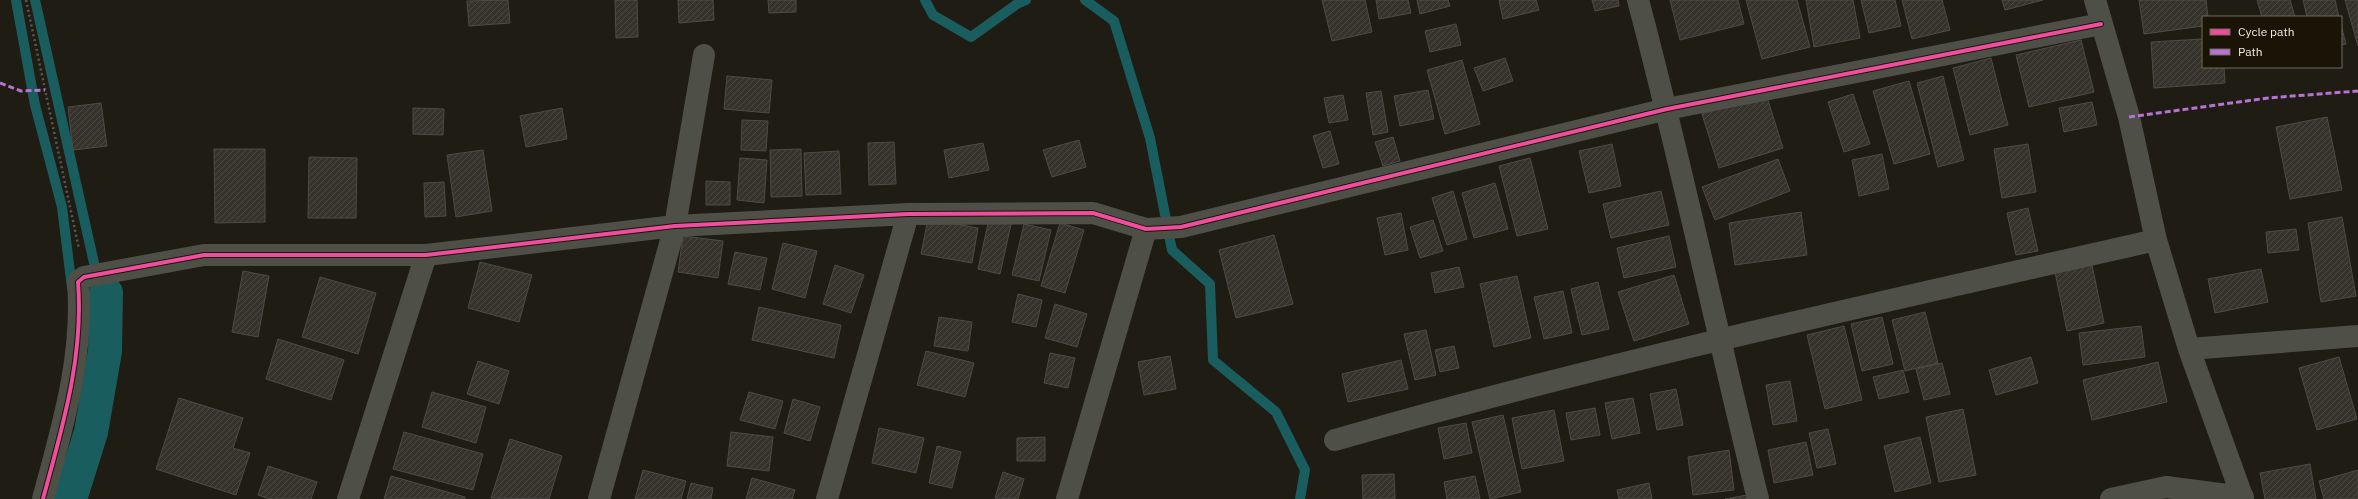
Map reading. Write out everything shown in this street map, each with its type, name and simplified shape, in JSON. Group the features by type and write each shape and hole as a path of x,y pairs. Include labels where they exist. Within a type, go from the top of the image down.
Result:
{"street":[{"path":"1638,0 1667,109 1718,340 1758,499"},
{"path":"2095,0 2129,117 2156,240 2189,349 2243,498 2166,487 2110,499"},
{"path":"43,499 71,397 80,324 78,282 84,277 204,255 426,255 675,226 908,214 1093,213 1146,229 1181,227 1667,109 2101,24"},
{"path":"599,499 675,226 704,55"},
{"path":"827,499 908,214"},
{"path":"1067,499 1146,229"},
{"path":"1336,440 1458,405 1718,340 2156,240"},
{"path":"348,499 426,255"},
{"path":"2189,349 2358,336"}],"path":[{"path":"26,0 84,277"}],"building":[{"path":"508,0 510,23 469,26 467,1"},
{"path":"615,0 637,0 638,37 616,38"},
{"path":"678,0 713,0 714,20 679,23"},
{"path":"768,0 796,0 796,12 769,13"},
{"path":"1322,0 1365,0 1372,32 1332,41"},
{"path":"1376,0 1408,0 1411,13 1379,19"},
{"path":"1417,0 1448,0 1450,6 1420,14"},
{"path":"1499,0 1536,0 1539,10 1503,19"},
{"path":"1592,0 1618,0 1619,6 1595,11"},
{"path":"1670,0 1738,0 1744,24 1680,40"},
{"path":"1746,0 1797,0 1810,47 1762,59"},
{"path":"1806,0 1853,0 1860,38 1814,47"},
{"path":"1861,0 1895,0 1901,26 1869,33"},
{"path":"1902,0 1942,0 1950,30 1912,39"},
{"path":"2002,0 2043,0 2005,10"},
{"path":"2139,0 2206,0 2208,16 2202,16 2202,26 2144,34"},
{"path":"2257,0 2290,0 2295,16 2262,16"},
{"path":"2303,0 2335,0 2339,16 2307,16"},
{"path":"2345,0 2358,0 2358,46"},
{"path":"1456,24 1461,45 1430,52 1425,31"},
{"path":"2342,29 2346,44 2342,45"},
{"path":"2202,39 2202,68 2224,68 2225,83 2154,88 2151,42"},
{"path":"2081,40 2094,92 2029,107 2016,55"},
{"path":"1505,58 1513,81 1483,91 1474,68"},
{"path":"1991,58 2008,125 1970,135 1953,68"},
{"path":"1462,60 1480,124 1445,134 1427,70"},
{"path":"727,76 772,80 769,113 724,109"},
{"path":"1943,76 1964,160 1938,167 1917,83"},
{"path":"1909,81 1930,154 1894,164 1873,91"},
{"path":"1428,90 1434,119 1400,126 1394,96"},
{"path":"1381,91 1388,132 1373,135 1366,93"},
{"path":"1766,94 1783,148 1719,168 1702,114"},
{"path":"1853,94 1870,144 1844,152 1828,102"},
{"path":"1343,95 1348,120 1329,123 1324,98"},
{"path":"2092,102 2097,125 2064,132 2059,108"},
{"path":"101,103 107,146 73,150 68,107"},
{"path":"413,108 444,109 443,135 413,134"},
{"path":"562,108 567,139 526,147 520,116"},
{"path":"2327,117 2342,190 2290,199 2276,127"},
{"path":"742,120 768,121 766,151 741,150"},
{"path":"1330,131 1339,164 1323,168 1313,136"},
{"path":"1393,137 1400,161 1383,166 1375,142"},
{"path":"1079,140 1086,167 1052,177 1043,150"},
{"path":"894,142 896,184 869,185 868,143"},
{"path":"983,143 989,170 949,178 944,150"},
{"path":"1612,144 1621,186 1589,193 1579,151"},
{"path":"2028,144 2036,192 2002,198 1994,149"},
{"path":"214,149 265,149 265,222 215,223"},
{"path":"801,149 802,196 771,197 770,150"},
{"path":"483,150 492,211 456,217 447,155"},
{"path":"839,151 841,194 806,195 804,153"},
{"path":"1882,154 1889,189 1859,196 1852,160"},
{"path":"309,157 357,158 356,218 308,218"},
{"path":"740,158 767,160 764,203 737,200"},
{"path":"1530,158 1548,229 1517,236 1499,166"},
{"path":"1778,159 1790,191 1715,220 1702,187"},
{"path":"706,181 730,182 730,205 706,205"},
{"path":"444,182 446,216 425,217 424,183"},
{"path":"1495,183 1508,229 1474,238 1462,193"},
{"path":"1453,191 1467,239 1447,245 1432,198"},
{"path":"1661,191 1669,225 1611,238 1603,204"},
{"path":"2028,208 2038,251 2016,255 2007,213"},
{"path":"1801,212 1807,255 1735,265 1729,223"},
{"path":"1401,213 1408,250 1385,255 1377,218"},
{"path":"990,215 1012,220 1000,274 978,269"},
{"path":"2342,217 2356,296 2321,302 2308,223"},
{"path":"928,219 978,228 972,263 921,254"},
{"path":"1433,220 1443,251 1420,258 1410,227"},
{"path":"1060,223 1084,230 1065,293 1041,286"},
{"path":"1024,224 1051,230 1039,281 1012,275"},
{"path":"2296,229 2299,250 2268,253 2266,232"},
{"path":"1274,235 1293,304 1236,318 1219,250"},
{"path":"683,236 723,241 718,278 678,272"},
{"path":"1669,236 1676,267 1624,278 1617,248"},
{"path":"783,243 817,251 805,298 772,289"},
{"path":"735,252 767,258 760,290 728,284"},
{"path":"480,262 532,275 519,322 468,308"},
{"path":"835,265 864,275 851,313 823,304"},
{"path":"2092,265 2104,323 2067,331 2055,272"},
{"path":"1459,267 1464,287 1435,293 1431,273"},
{"path":"2261,269 2268,302 2215,313 2208,279"},
{"path":"243,271 269,276 258,337 232,332"},
{"path":"1674,275 1689,324 1634,341 1618,292"},
{"path":"1517,276 1531,338 1494,347 1480,284"},
{"path":"320,277 376,293 358,354 302,337"},
{"path":"1598,282 1609,329 1582,335 1571,289"},
{"path":"1563,291 1572,333 1544,339 1534,297"},
{"path":"1018,294 1042,300 1036,327 1012,322"},
{"path":"1055,304 1087,314 1077,347 1045,338"},
{"path":"759,307 841,325 834,358 752,340"},
{"path":"1925,312 1938,363 1905,371 1892,320"},
{"path":"939,317 972,322 968,351 934,346"},
{"path":"1882,317 1893,364 1862,371 1851,324"},
{"path":"1844,326 1862,400 1825,409 1807,335"},
{"path":"2141,326 2145,357 2083,365 2079,333"},
{"path":"1426,330 1436,375 1415,380 1404,334"},
{"path":"278,339 344,360 331,400 266,379"},
{"path":"1454,346 1459,368 1440,372 1435,350"},
{"path":"926,351 974,363 965,397 917,385"},
{"path":"1050,353 1075,358 1068,388 1044,383"},
{"path":"1170,356 1176,389 1144,395 1138,362"},
{"path":"2031,357 2038,383 1996,395 1989,370"},
{"path":"2339,357 2357,419 2317,430 2299,368"},
{"path":"1401,360 1408,389 1348,402 1342,374"},
{"path":"478,361 509,371 499,404 467,394"},
{"path":"2158,362 2167,402 2092,420 2083,380"},
{"path":"1942,363 1950,394 1924,400 1916,369"},
{"path":"1903,370 1909,392 1879,399 1873,377"},
{"path":"1790,381 1797,421 1773,425 1766,385"},
{"path":"1676,389 1683,425 1657,430 1650,394"},
{"path":"432,392 486,407 476,443 422,427"},
{"path":"749,392 783,401 775,429 740,420"},
{"path":"179,398 243,418 233,448 250,453 236,495 156,469"},
{"path":"1633,398 1640,433 1612,439 1605,403"},
{"path":"793,399 820,407 810,441 784,433"},
{"path":"1595,408 1600,435 1571,440 1566,413"},
{"path":"1963,409 1976,475 1939,482 1926,417"},
{"path":"1554,410 1564,461 1522,469 1512,418"},
{"path":"1503,415 1521,492 1490,499 1472,422"},
{"path":"1466,423 1472,453 1444,459 1438,428"},
{"path":"879,428 924,438 916,473 872,463"},
{"path":"1828,429 1836,464 1817,468 1809,433"},
{"path":"404,432 483,454 473,490 393,469"},
{"path":"731,432 773,437 769,471 727,466"},
{"path":"1045,437 1045,461 1017,461 1017,438"},
{"path":"1920,437 1931,483 1895,492 1884,446"},
{"path":"510,439 562,456 549,499 491,498"},
{"path":"1806,442 1813,475 1774,483 1768,450"},
{"path":"937,446 961,452 952,488 929,483"},
{"path":"1729,450 1734,490 1693,495 1688,457"},
{"path":"2310,464 2316,499 2265,499 2260,473"},
{"path":"268,466 317,482 311,499 270,499 258,495"},
{"path":"643,470 686,481 681,499 635,499"},
{"path":"2358,470 2358,499 2324,499 2319,481"},
{"path":"1003,472 1024,479 1018,499 995,498"},
{"path":"1394,474 1395,499 1363,499 1362,475"},
{"path":"391,476 465,497 465,499 384,499"},
{"path":"1475,476 1480,499 1447,499 1444,482"},
{"path":"752,478 795,490 792,499 746,499"},
{"path":"691,483 713,488 711,499 687,499"},
{"path":"1649,483 1652,499 1619,499 1617,490"},
{"path":"1747,495 1748,499 1725,499"}],"waterway":[{"path":"16,0 35,105 62,207 72,288"},
{"path":"35,0 94,263"},
{"path":"925,0 933,15 971,37 1017,4 1026,0"},
{"path":"1085,0 1114,21 1150,138 1172,250 1210,284 1213,360 1276,412 1305,470 1300,499"},
{"path":"70,499 91,432 105,351 106,293"}],"marked path":[{"path":"0,83 21,91 45,90"},
{"path":"2129,117 2268,98 2358,91"}],"cycle path":[{"path":"43,499 64,419 75,365 78,338 78,282 84,277 204,255 426,255 675,226 908,214 1093,213 1146,229 1181,227 1667,109 2101,24"}]}
